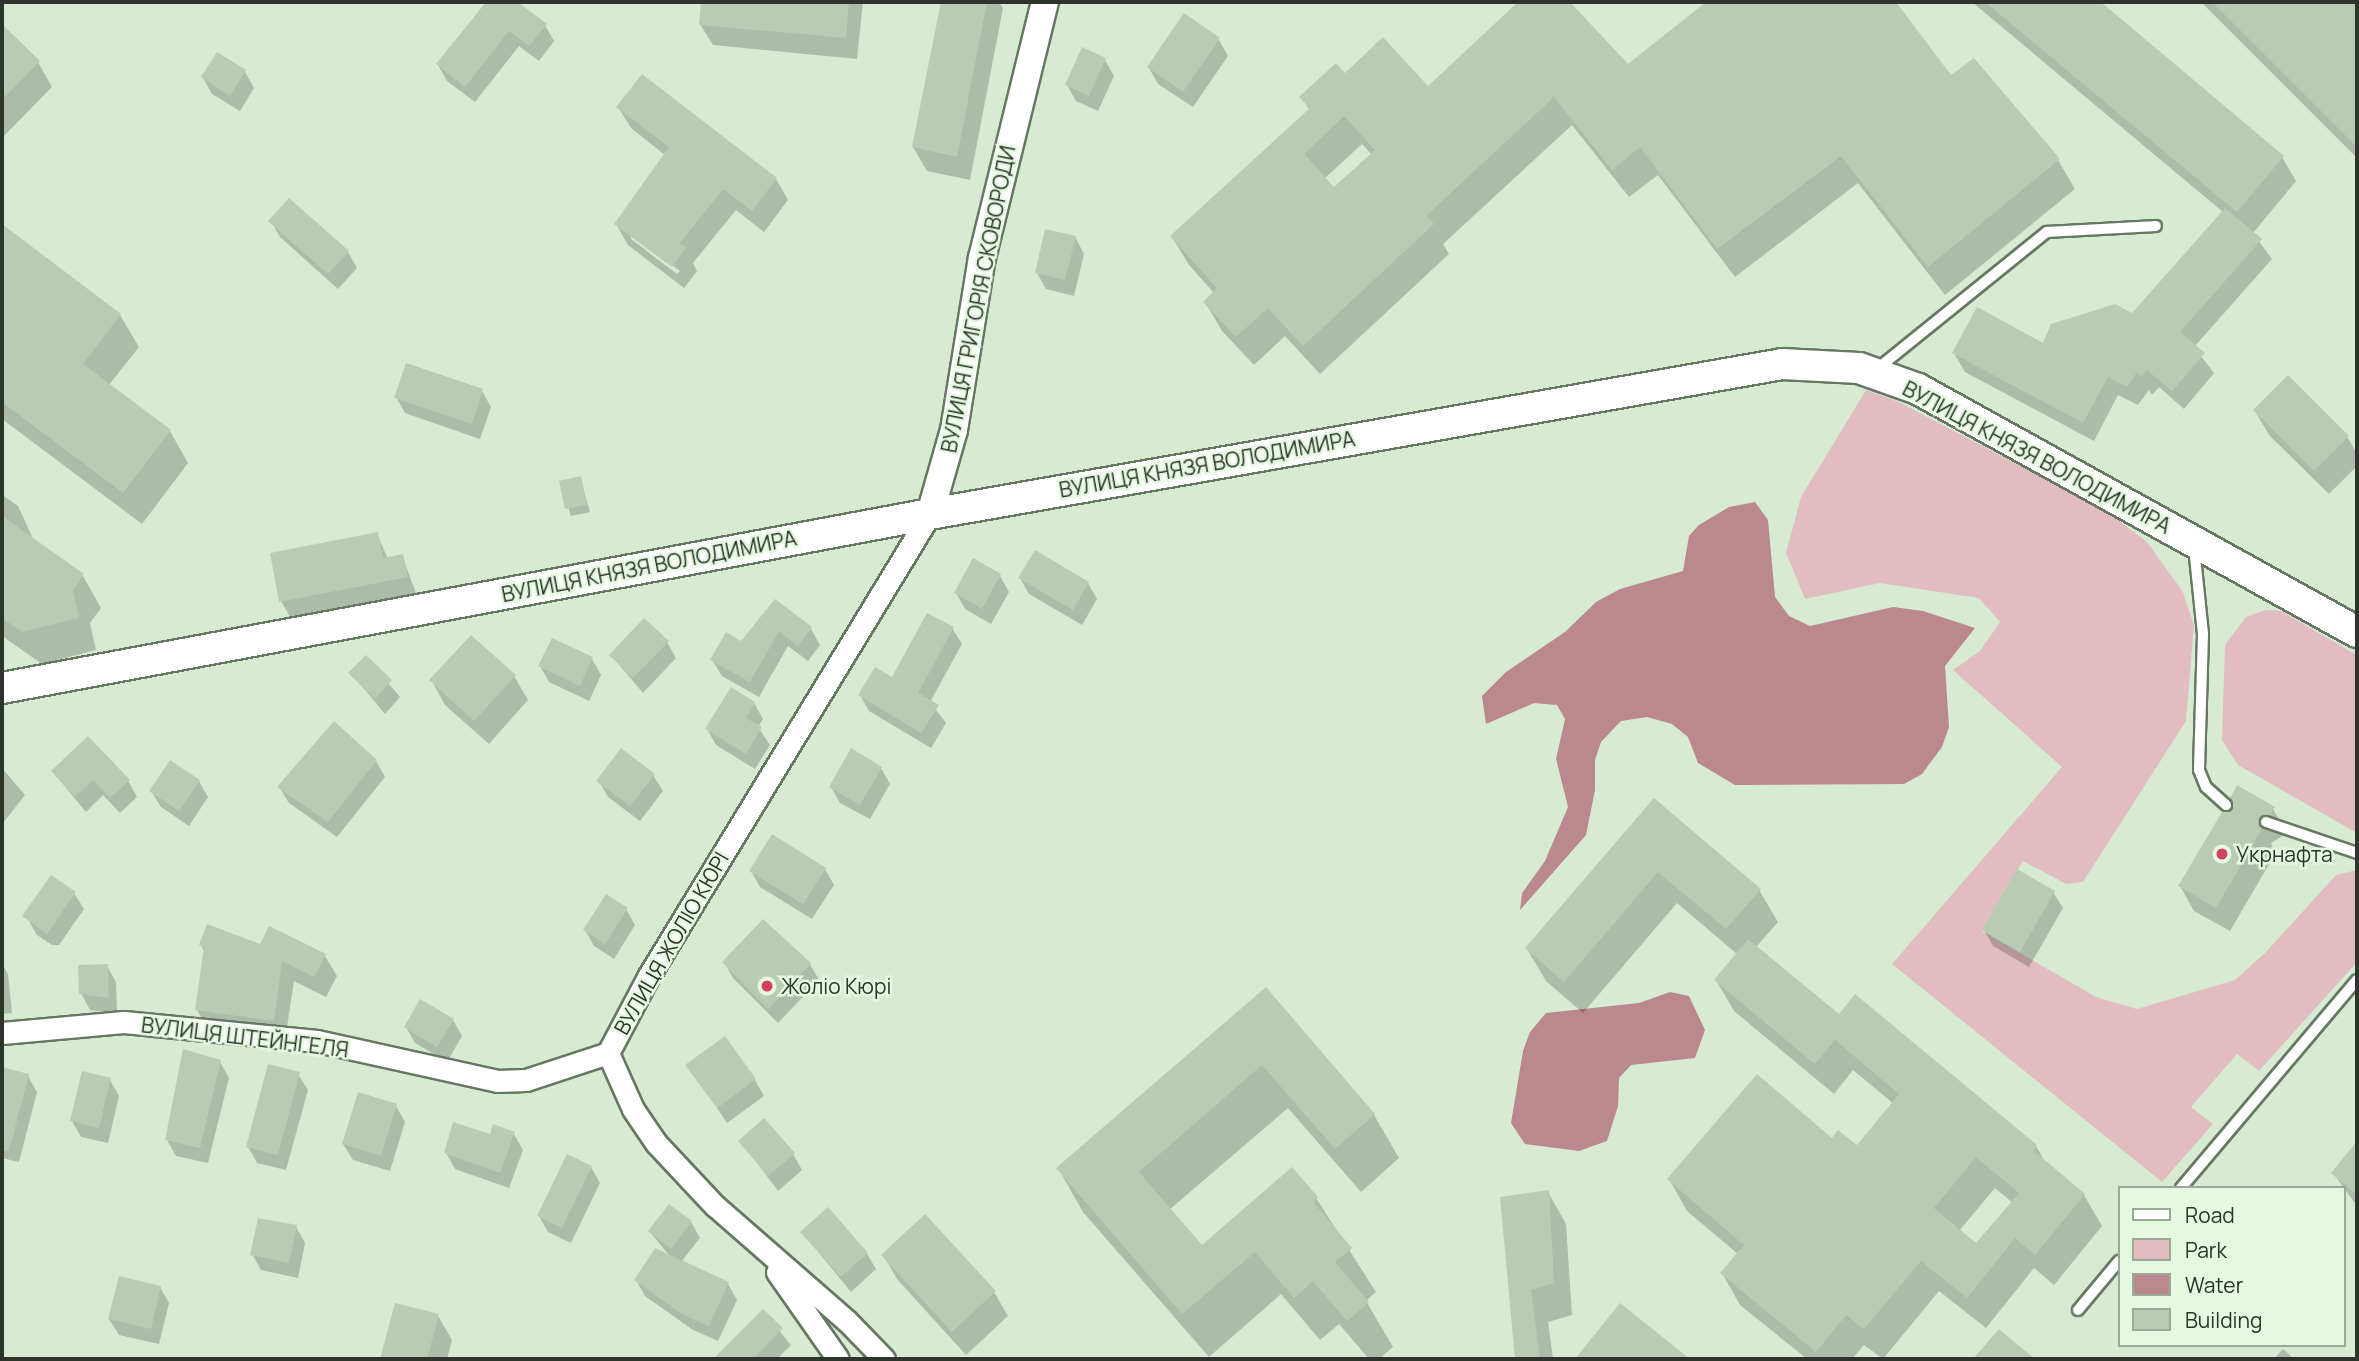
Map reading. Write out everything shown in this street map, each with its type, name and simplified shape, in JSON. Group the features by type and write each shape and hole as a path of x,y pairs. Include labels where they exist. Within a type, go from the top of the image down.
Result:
{"main road":[{"name":"ВУЛИЦЯ КНЯЗЯ ВОЛОДИМИРА","path":"2,688 930,514 1769,366 1858,368 1918,389 2357,632"}],"street":[{"name":"ВУЛИЦЯ ГРИГОРІЯ СКОВОРОДИ","path":"930,514 954,430 982,258 1045,2"},
{"name":"ВУЛИЦЯ ЖОЛІО КЮРІ","path":"884,1359 847,1321 765,1254 656,1143 633,1109 608,1053 648,977 930,514"},
{"name":"ВУЛИЦЯ ШТЕЙНГЕЛЯ","path":"2,1033 124,1023 317,1041 497,1082 526,1080 608,1053"},
{"path":"765,1254 838,1359"}],"lane":[{"path":"1872,373 2047,232 2156,226"},
{"path":"2193,541 2203,634 2199,770 2206,787 2226,805"},
{"path":"2266,822 2357,853"},
{"path":"2183,1186 2357,980"},
{"path":"2078,1310 2118,1262"}],"green space":[{"path":"1866,390 1899,402 2109,513 2147,542 2183,592 2194,625 2186,721 2083,882 2066,884 2023,861 1982,931 2096,997 2137,1009 2235,980 2266,952 2336,875 2357,870 2357,962 2259,1071 2237,1054 2191,1107 2213,1124 2162,1182 1892,964 2062,767 1953,670 1980,651 2000,622 1979,598 1880,583 1805,599 1786,553 1801,497"},
{"path":"2265,610 2281,611 2357,655 2357,833 2238,765 2222,740 2225,645 2246,617"}],"water":[{"path":"1755,502 1768,520 1775,597 1789,616 1810,626 1893,607 1923,611 1975,628 1945,666 1949,727 1942,747 1922,774 1904,784 1735,785 1698,763 1688,737 1672,724 1647,717 1621,721 1601,742 1595,760 1595,790 1586,835 1520,910 1522,893 1545,861 1568,807 1556,759 1565,719 1557,705 1534,703 1486,724 1482,696 1506,672 1565,632 1596,602 1620,589 1683,571 1689,536 1699,525 1729,507"},
{"path":"1670,992 1689,996 1705,1030 1695,1058 1631,1065 1619,1078 1618,1106 1607,1141 1579,1151 1525,1144 1511,1123 1523,1051 1530,1032 1546,1013 1639,1003"}],"building":[{"path":"486,2 518,2 547,24 529,46 509,31 465,87 436,64"},
{"path":"701,2 849,2 846,38 699,25"},
{"path":"941,2 987,2 957,157 912,147"},
{"path":"1518,2 1570,2 1628,64 1706,2 1896,2 1951,75 1974,58 2060,159 1928,267 1841,156 1717,249 1640,147 1612,170 1554,97 1426,216 1434,224 1303,346 1268,308 1236,337 1203,302 1217,288 1170,236 1310,108 1299,97 1336,63 1345,73 1383,37 1428,86","holes":["1344,116 1375,150 1334,187 1304,154"]},
{"path":"1985,2 2101,2 2284,156 2237,212"},
{"path":"2212,2 2357,2 2357,147"},
{"path":"1184,13 1220,38 1183,92 1147,67"},
{"path":"2,24 40,61 2,100"},
{"path":"1082,47 1106,58 1089,96 1065,85"},
{"path":"217,52 246,70 230,96 201,77"},
{"path":"642,74 777,178 752,211 723,189 680,243 686,248 672,267 614,224 669,147 616,107"},
{"path":"289,198 349,251 328,274 268,221"},
{"path":"2225,208 2262,239 2180,332 2205,353 2172,391 2147,370 2141,377 2137,372 2127,387 2108,377 2083,423 1952,353 1977,307 2043,343 2051,324 2115,304 2132,313"},
{"path":"2,224 121,314 83,364 171,430 123,493 2,402"},
{"path":"1045,229 1076,236 1065,280 1035,273"},
{"path":"406,363 483,389 472,424 394,398"},
{"path":"2288,375 2349,436 2314,471 2253,410"},
{"path":"581,476 587,505 565,509 559,481"},
{"path":"2,516 84,574 73,590 79,618 22,632 2,618"},
{"path":"378,532 383,558 403,554 408,577 279,602 270,553"},
{"path":"1035,550 1089,582 1073,610 1018,578"},
{"path":"973,558 1001,574 982,609 954,593"},
{"path":"775,599 812,627 798,646 779,631 750,682 710,660 726,632 741,641"},
{"path":"927,613 954,627 918,693 939,705 921,733 858,695 875,667 892,677"},
{"path":"644,618 669,641 633,678 609,655"},
{"path":"471,635 516,675 474,721 429,680"},
{"path":"552,638 593,657 580,686 538,666"},
{"path":"366,655 392,680 375,699 348,673"},
{"path":"731,687 755,702 746,718 762,727 746,754 705,729"},
{"path":"334,721 377,760 328,822 277,787"},
{"path":"88,736 130,780 110,798 93,780 75,797 51,771"},
{"path":"621,748 655,774 630,806 596,781"},
{"path":"851,748 882,767 860,805 829,787"},
{"path":"170,760 200,780 179,811 149,791"},
{"name":"Укрнафта","path":"2237,785 2275,807 2270,815 2259,819 2262,829 2216,908 2178,886 2222,812 2232,810 2230,798"},
{"path":"1654,798 1761,889 1726,929 1658,872 1564,982 1525,948"},
{"path":"772,834 826,868 803,904 749,871"},
{"path":"2017,869 2055,891 2020,952 1982,930"},
{"path":"51,875 76,892 47,934 22,916"},
{"path":"606,894 628,908 605,944 583,930"},
{"name":"Жоліо Кюрі","path":"763,919 811,963 768,1009 722,962"},
{"path":"207,924 260,944 269,926 326,954 314,977 282,961 274,1021 195,1010 204,947 199,945"},
{"path":"1748,939 1839,1014 1855,994 2037,1145 2033,1150 2085,1194 2035,1255 2015,1238 1967,1298 1921,1261 1864,1329 1846,1315 1816,1352 1720,1273 1744,1245 1667,1179 1757,1074 1832,1138 1838,1130 1857,1145 1899,1094 1835,1040 1815,1064 1714,980","holes":["1976,1157 2019,1193 1976,1243 1934,1208"]},
{"path":"108,964 109,998 79,994 78,965"},
{"path":"1266,987 1375,1114 1335,1149 1262,1065 1139,1172 1202,1245 1292,1167 1318,1197 1313,1202 1352,1248 1335,1262 1369,1302 1347,1321 1313,1281 1294,1298 1255,1252 1182,1314 1056,1168"},
{"path":"420,999 454,1019 437,1047 404,1027"},
{"path":"725,1036 756,1079 717,1108 685,1065"},
{"path":"183,1049 221,1060 200,1148 165,1140"},
{"path":"268,1064 300,1072 278,1155 246,1147"},
{"path":"2,1067 29,1074 9,1151 2,1150"},
{"path":"82,1071 111,1078 99,1128 70,1121"},
{"path":"358,1092 397,1104 381,1156 342,1144"},
{"path":"764,1118 795,1153 768,1176 738,1141"},
{"path":"453,1122 490,1134 493,1124 515,1132 500,1173 444,1153"},
{"path":"2357,1141 2357,1195 2331,1173"},
{"path":"567,1154 592,1166 562,1228 537,1216"},
{"path":"1549,1190 1554,1283 1531,1290 1540,1359 1515,1359 1500,1197"},
{"path":"669,1204 692,1221 671,1249 648,1231"},
{"path":"828,1207 868,1253 841,1277 800,1232"},
{"path":"925,1214 996,1291 952,1332 881,1255"},
{"path":"258,1218 297,1225 289,1263 250,1255"},
{"path":"655,1248 729,1282 709,1326 682,1314 634,1280"},
{"path":"119,1276 161,1286 151,1329 108,1319"},
{"path":"395,1303 439,1314 427,1359 380,1359"},
{"path":"1620,1303 1690,1359 1575,1359"},
{"path":"763,1309 783,1328 753,1359 713,1359"},
{"path":"1999,1329 2035,1359 1973,1359"}],"place":[{"name":"Укрнафта","path":"2222,854"},
{"name":"Жоліо Кюрі","path":"767,986"}]}
